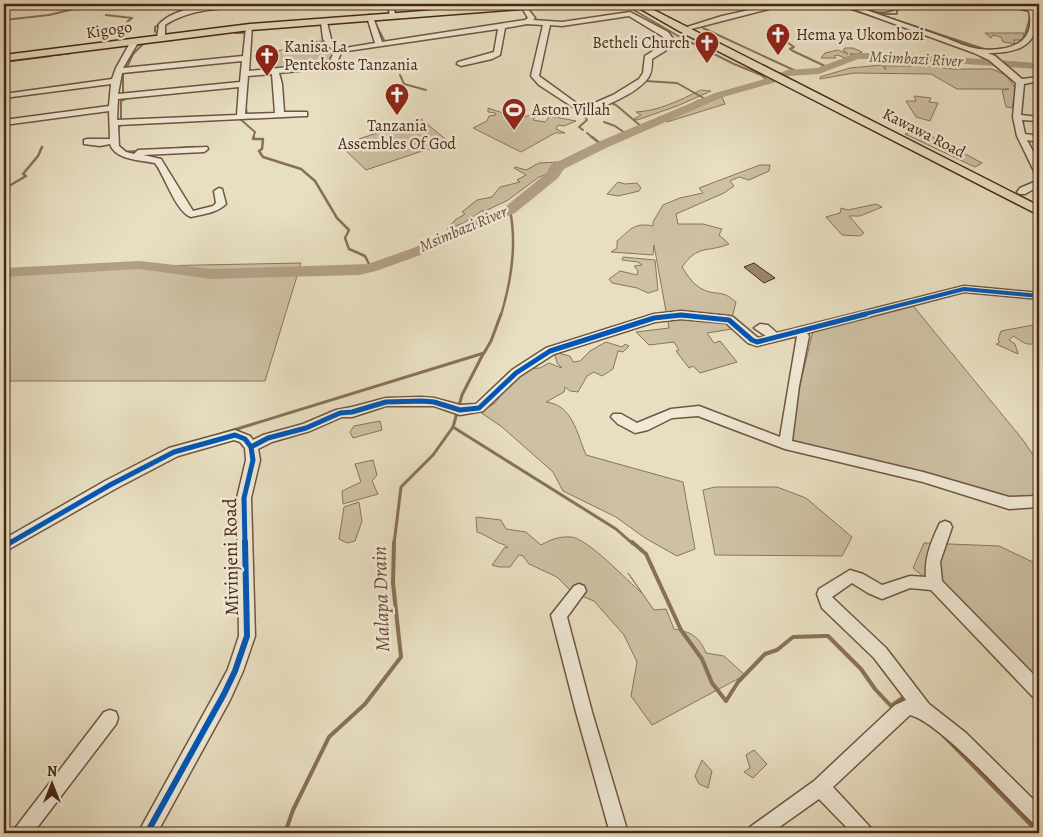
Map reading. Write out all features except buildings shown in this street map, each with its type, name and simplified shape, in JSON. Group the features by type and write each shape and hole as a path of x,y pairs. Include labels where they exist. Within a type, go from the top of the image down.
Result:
{"main road":[{"name":"Kigogo","path":"4,58 250,27 393,16 444,8 547,4"},
{"path":"636,4 761,70 794,82"},
{"path":"653,4 666,14 773,68 794,82"},
{"name":"Kawawa Road","path":"794,82 1039,201"},
{"name":"Kawawa Road","path":"794,82 1039,211"}],"street":[{"path":"161,38 162,24 179,15 215,9 272,4"},
{"path":"391,4 393,16"},
{"path":"691,27 724,17 769,9 785,4"},
{"path":"842,4 877,9 897,7 901,4"},
{"path":"977,51 1010,50 1027,42 1034,23 1033,7 1006,4"},
{"path":"524,6 532,18 528,22"},
{"path":"877,9 992,58 1010,72 1020,82 1017,117 1021,136 1039,171"},
{"path":"338,52 379,44 528,22 567,24 581,20 630,14 670,39 662,49 648,58 645,78 598,106 582,111 536,78 536,66 542,53 546,24"},
{"path":"370,17 379,44"},
{"path":"324,22 327,39 338,52"},
{"path":"241,116 242,84 250,27"},
{"path":"461,64 489,58 496,53 502,27"},
{"path":"135,41 118,71 116,81 114,96 116,149 125,154 158,162 169,177 185,208 191,214 197,212 200,216 208,217 213,214 222,202 219,191"},
{"path":"244,74 332,65 338,52"},
{"path":"118,71 247,58"},
{"path":"274,72 279,83 277,102 280,115"},
{"path":"1020,82 1039,79"},
{"path":"4,96 116,81"},
{"path":"114,96 242,84"},
{"path":"4,124 114,108"},
{"path":"115,123 304,114"},
{"path":"1017,117 1039,119"},
{"path":"1021,136 1039,139"},
{"path":"87,142 115,141"},
{"path":"125,154 204,148"},
{"path":"1022,192 1039,182"},
{"path":"4,546 110,485 174,452 235,434 245,439 251,447 268,438 306,428 333,415 386,402 422,400 460,410 479,408 516,373 550,351 654,318 681,315 729,320 752,340 765,341 801,330 964,289 1039,296"},
{"path":"766,327 775,338"},
{"path":"785,444 793,386 803,336 801,330"},
{"path":"618,417 622,422 635,428 644,427 654,420 670,414 699,411 785,444 923,477 1009,503 1039,502"},
{"name":"Mivinjeni Road","path":"148,833 236,671 247,636 244,498 253,460 251,447"},
{"path":"945,527 934,557 932,570 935,584 1039,691"},
{"path":"935,584 910,582 882,592 873,589 856,576 850,576 824,594 827,602 880,653 923,710 960,740 1039,817"},
{"path":"579,591 559,615 584,712 619,833"},
{"path":"756,833 820,787 901,711 909,707 923,710"},
{"path":"22,833 110,718"},
{"path":"820,787 864,833"}],"shaded area":[{"path":"985,33 1024,33 1022,40 1014,40 1015,44 1003,42 1001,37 993,35 991,38"},
{"path":"322,41 333,52 330,62 326,65 271,70 272,57 277,56 277,51 287,49 290,44"},
{"path":"845,48 853,48 862,52 850,54 857,55 845,58 838,55 834,56 836,58 821,58 825,53 838,50 848,54 843,50"},
{"path":"882,65 886,70 884,66 992,69 1006,75 1016,89 1012,108 1006,107 1002,90 1009,89 957,89 931,74 854,73 820,79 820,77 850,68"},
{"path":"701,90 711,91 677,106 637,120 634,119 641,115 636,112 661,107"},
{"path":"914,96 931,98 929,102 938,103 930,121 916,117 906,101 916,101"},
{"path":"722,97 725,104 667,122 669,117 698,100"},
{"name":"Aston Villah","path":"488,108 503,113 508,111 522,118 537,115 533,120 545,122 550,116 576,121 564,126 558,125 556,129 565,133 555,133 521,152 473,128 487,121 489,116 496,115 495,113 488,112"},
{"path":"421,119 449,142 366,170 340,145"},
{"path":"920,130 982,163 975,167 905,134"},
{"path":"559,162 552,165 547,174 539,177 508,200 483,212 483,210 464,223 447,229 455,220 465,214 462,212 477,200 492,197 500,187 520,182 517,180 526,175 515,167 526,170 539,163"},
{"path":"760,165 770,165 769,171 749,180 739,177 730,181 734,186 724,193 676,214 678,224 703,224 722,229 719,235 729,244 698,252 682,267 691,280 700,288 709,292 727,295 736,302 730,326 732,329 707,333 714,343 720,341 737,362 700,373 693,366 689,368 676,351 679,350 674,342 649,345 636,332 669,328 654,245 653,255 611,252 617,248 617,241 629,230 641,225 653,226 653,222 663,205 680,198 703,193 699,188"},
{"path":"618,182 625,184 637,183 641,188 639,191 618,196 607,194"},
{"path":"876,204 882,207 860,216 849,216 864,233 860,236 842,235 826,217 840,213 841,208 848,210"},
{"path":"623,257 655,260 658,290 648,293 637,288 612,283 609,279 620,271 637,275 638,271 634,266 642,265 638,262 622,260"},
{"path":"301,263 265,381 4,381 4,269"},
{"path":"910,302 1023,440 1039,464 1039,499 1032,501 994,497 786,443 813,331"},
{"path":"1039,324 1039,341 1029,344 1013,336 1009,340 1015,344 1018,354 996,344 1000,342 998,340 1001,331"},
{"path":"606,342 622,347 625,344 629,346 623,352 618,351 613,369 602,376 594,372 587,376 578,392 570,391 565,387 564,392 546,402 555,404 568,415 577,430 586,455 683,482 695,549 677,556 645,538 616,517 563,491 553,472 502,427 480,412 495,403 521,369 540,368 549,363 562,368 557,363 554,352 570,356 573,362 580,361 590,351"},
{"path":"380,421 382,430 353,438 350,432 354,426"},
{"path":"373,460 377,475 372,481 378,494 343,504 342,491 361,482 355,464"},
{"path":"715,487 777,487 806,498 852,537 842,556 715,555 703,490"},
{"path":"359,502 362,521 355,541 347,543 339,539 344,507"},
{"path":"476,517 501,520 506,529 526,532 541,545 563,537 579,539 597,552 642,593 628,573 654,610 666,609 674,629 694,636 706,653 724,656 745,675 652,725 631,696 637,662 624,635 594,601 572,592 557,577 529,564 523,556 519,555 510,567 492,565 505,547 508,548 477,532"},
{"path":"924,543 999,546 1039,565 1039,692 1018,674 956,603 913,568"},
{"path":"754,750 767,764 753,778 744,772 750,768 746,755"},
{"path":"702,760 712,771 708,788 699,784 695,776"}],"waterway":[{"path":"4,20 49,15 95,4"},
{"path":"545,6 574,4"},
{"path":"616,4 632,9 678,36 734,64 761,75 769,81"},
{"path":"834,4 893,23"},
{"path":"881,14 897,14 897,10 912,4"},
{"path":"466,8 502,5"},
{"path":"878,14 987,50 1006,48"},
{"path":"106,15 132,18 127,22"},
{"path":"1024,39 1030,17"},
{"path":"570,21 584,19"},
{"path":"155,32 155,27 162,22"},
{"path":"376,25 385,42"},
{"path":"703,28 798,72"},
{"path":"236,33 247,33"},
{"path":"784,40 794,47 790,49 793,51 827,67"},
{"path":"126,69 133,54 144,43"},
{"path":"338,49 360,46"},
{"path":"76,52 91,50"},
{"path":"57,55 71,53"},
{"path":"978,55 984,59 985,64"},
{"path":"4,62 51,56"},
{"name":"Msimbazi River","path":"4,273 139,265 212,274 359,270 371,268 421,250 450,235 510,210 553,175 559,166 602,145 719,95 769,81 787,73 819,71 857,56 889,56 1039,66"},
{"path":"127,94 123,94 123,73 144,71"},
{"path":"400,75 404,84 426,90"},
{"path":"645,81 677,83 707,100"},
{"path":"47,92 111,84"},
{"path":"123,121 121,119 121,101 127,98"},
{"path":"245,98 247,116"},
{"path":"609,102 616,105 642,127"},
{"path":"581,110 587,120 579,127 583,130"},
{"path":"239,118 255,132 253,138"},
{"path":"604,122 615,126 628,135"},
{"path":"118,138 117,134 120,125 127,124"},
{"path":"587,133 593,138"},
{"path":"254,137 253,139 263,139 262,149 259,151 263,157 301,169 315,181 337,218 349,230 345,238 349,249 365,256 371,268"},
{"path":"592,137 602,145"},
{"path":"118,138 118,146"},
{"path":"4,194 9,186 26,176 23,174 38,156 42,147"},
{"path":"165,149 194,147"},
{"path":"125,152 139,151"},
{"path":"501,315 508,290 512,263 513,237 510,210"},
{"path":"201,440 484,353 491,341 501,314"},
{"name":"Malapa Drain","path":"453,427 462,395 483,354"},
{"name":"Malapa Drain","path":"394,544 401,487 433,455 453,427"},
{"path":"453,427 616,529 633,544"},
{"name":"Malapa Drain","path":"285,833 293,810 329,737 365,704 401,657 393,583 394,542"},
{"path":"632,542 646,554 681,630 702,659 712,683 726,701 738,682 765,654 777,650 793,637 824,636 828,636 861,669 875,689 891,706 904,697"},
{"path":"943,735 1039,833"}],"cycle path":[{"path":"251,447 268,438 306,428 340,413 352,412 386,402 422,401 434,402 460,410 479,408 516,373 550,351 654,318 681,315 729,320 752,340 757,342 964,289 1039,296"},
{"path":"4,546 110,485 174,452 235,435 245,439 251,447 253,460 244,498 247,636 235,671 224,694 147,833"}],"place":[{"name":"Hema ya Ukombozi","path":"778,56"},
{"name":"Betheli Church","path":"707,64"},
{"name":"Kanisa La Pentekoste Tanzania","path":"267,77"},
{"name":"Tanzania Assembles Of God","path":"397,116"},
{"name":"Aston Villah","path":"514,131"}]}
